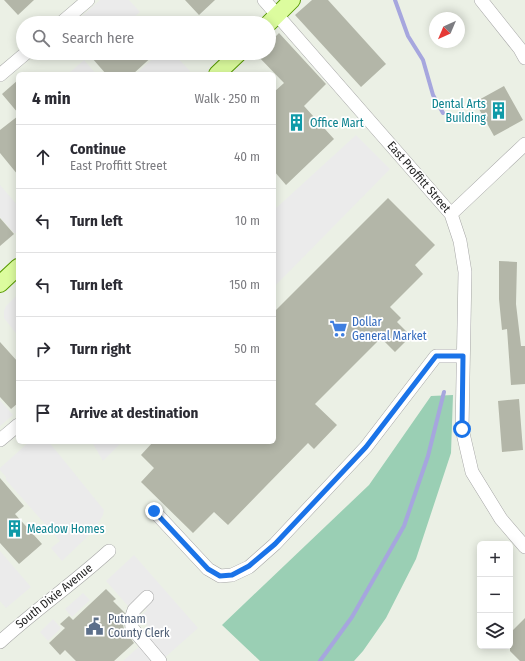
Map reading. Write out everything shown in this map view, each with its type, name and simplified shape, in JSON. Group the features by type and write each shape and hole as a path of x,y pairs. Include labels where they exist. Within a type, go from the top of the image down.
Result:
{"main road":[{"path":"276,16 292,0"},
{"path":"219,72 231,60"},
{"path":"0,284 16,269"}],"street":[{"path":"69,16 88,0"},
{"name":"East Proffitt Street","path":"264,0 272,16"},
{"path":"481,0 520,49 525,58"},
{"name":"East Proffitt Street","path":"276,22 452,214 460,241 465,272 462,429 472,472 501,519 525,547"},
{"path":"0,74 17,60"},
{"path":"452,214 525,144"},
{"path":"154,511 208,569 220,576 232,575 249,566 275,544 361,453 436,356 463,356"},
{"path":"0,440 16,427"},
{"name":"South Dixie Avenue","path":"0,642 23,621 90,569 109,551"},
{"path":"147,597 134,610 131,619 132,628 160,661"}],"green space":[{"path":"453,395 451,453 416,559 386,618 363,651 354,661 260,661 222,625 369,485 431,396"}],"shaded area":[{"path":"100,0 129,0 140,12 135,16 82,16"},
{"path":"84,60 94,72 70,72"},
{"path":"151,60 180,60 190,71 189,72 138,72"},
{"path":"356,135 390,169 276,285 276,208"},
{"path":"0,185 16,204 16,233 14,233 0,217"},
{"path":"16,296 16,333 4,318 6,306"},
{"path":"0,400 13,415 0,426"},
{"path":"27,444 51,444 104,510 103,515 88,536 62,561 51,548 60,541 6,480 6,477 0,468"},
{"path":"93,444 120,444 103,461"},
{"path":"0,551 31,587 6,608 0,601"},
{"path":"134,555 198,628 161,661 123,661 154,633 140,617 147,610 137,598 128,606 106,581"},
{"path":"83,593 90,600 72,617 65,609"},
{"path":"53,619 61,628 48,641 40,632"}],"building":[{"path":"4,0 34,0 18,15"},
{"path":"185,0 215,0 199,15"},
{"path":"312,0 328,0 386,64 361,87 295,15"},
{"name":"Office Mart","path":"279,33 326,84 304,106 334,139 286,185 276,173 276,90 284,83 276,75 276,72 273,72 262,60 276,60 276,36"},
{"path":"94,60 148,60 135,72 104,72"},
{"path":"16,82 16,111 2,94"},
{"name":"Dental Arts Building","path":"504,86 523,120 494,136 475,102"},
{"path":"16,118 16,173 0,153 0,130"},
{"path":"388,198 435,245 415,265 423,274 390,307 401,318 397,322 411,336 395,352 381,338 315,404 337,425 314,449 308,443 228,525 214,512 193,533 141,482 154,468 141,455 151,444 276,444 276,310"},
{"path":"0,218 14,234 0,246"},
{"path":"499,261 517,262 516,304 521,346 525,346 525,384 511,385 507,329 502,330 499,299"},
{"path":"0,342 16,360 16,405 11,409 0,397"},
{"path":"519,399 523,450 502,452 498,401"},
{"name":"Meadow Homes","path":"0,478 24,506 15,514 42,544 19,564 0,543"},
{"name":"Putnam County Clerk","path":"106,589 116,599 113,601 125,613 122,621 124,629 134,643 114,661 76,661 65,650 60,655 49,643 65,628 60,624 69,616 73,620"},
{"path":"525,618 525,661 520,661 510,651 510,649 513,649 513,630"}],"waterway":[{"path":"395,0 408,36 423,60 433,95 443,113"},
{"path":"320,661 352,617 404,526 428,456 444,392"}],"place":[{"name":"Dental Arts Building","path":"499,111"},
{"name":"Office Mart","path":"297,123"},
{"name":"Dollar General Market","path":"339,329"},
{"name":"Meadow Homes","path":"14,529"},
{"name":"Putnam County Clerk","path":"95,626"}],"route":[{"path":"154,511 208,569 220,576 232,575 249,566 275,544 366,447 436,356 463,356 462,429"}]}
